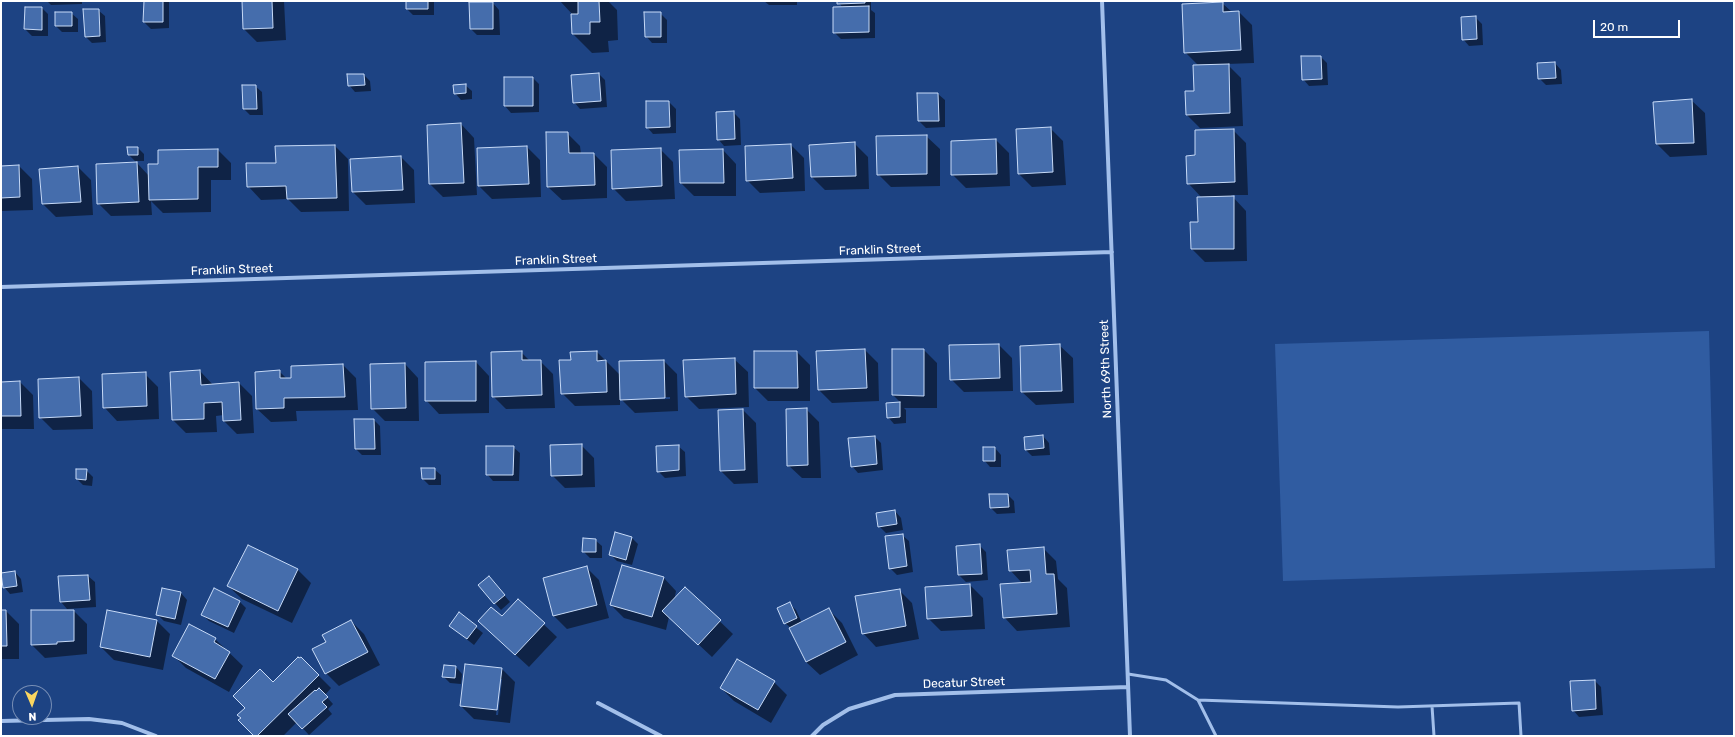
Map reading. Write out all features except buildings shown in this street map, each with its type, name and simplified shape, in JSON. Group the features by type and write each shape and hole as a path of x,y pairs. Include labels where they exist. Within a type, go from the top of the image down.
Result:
{"street":[{"name":"North 69th Street","path":"1102,1 1130,736"},
{"name":"Franklin Street","path":"1,287 1112,252"},
{"name":"Decatur Street","path":"812,736 823,725 849,709 895,695 1128,687"},
{"path":"598,703 661,736"},
{"path":"1,720 90,719 122,724 156,736"}],"lane":[{"path":"1128,674 1166,680 1198,700 1398,707 1519,703 1521,736"},
{"path":"1198,700 1216,736"},
{"path":"1432,706 1434,736"}],"shaded area":[{"path":"1709,331 1715,568 1283,581 1275,344"}]}
